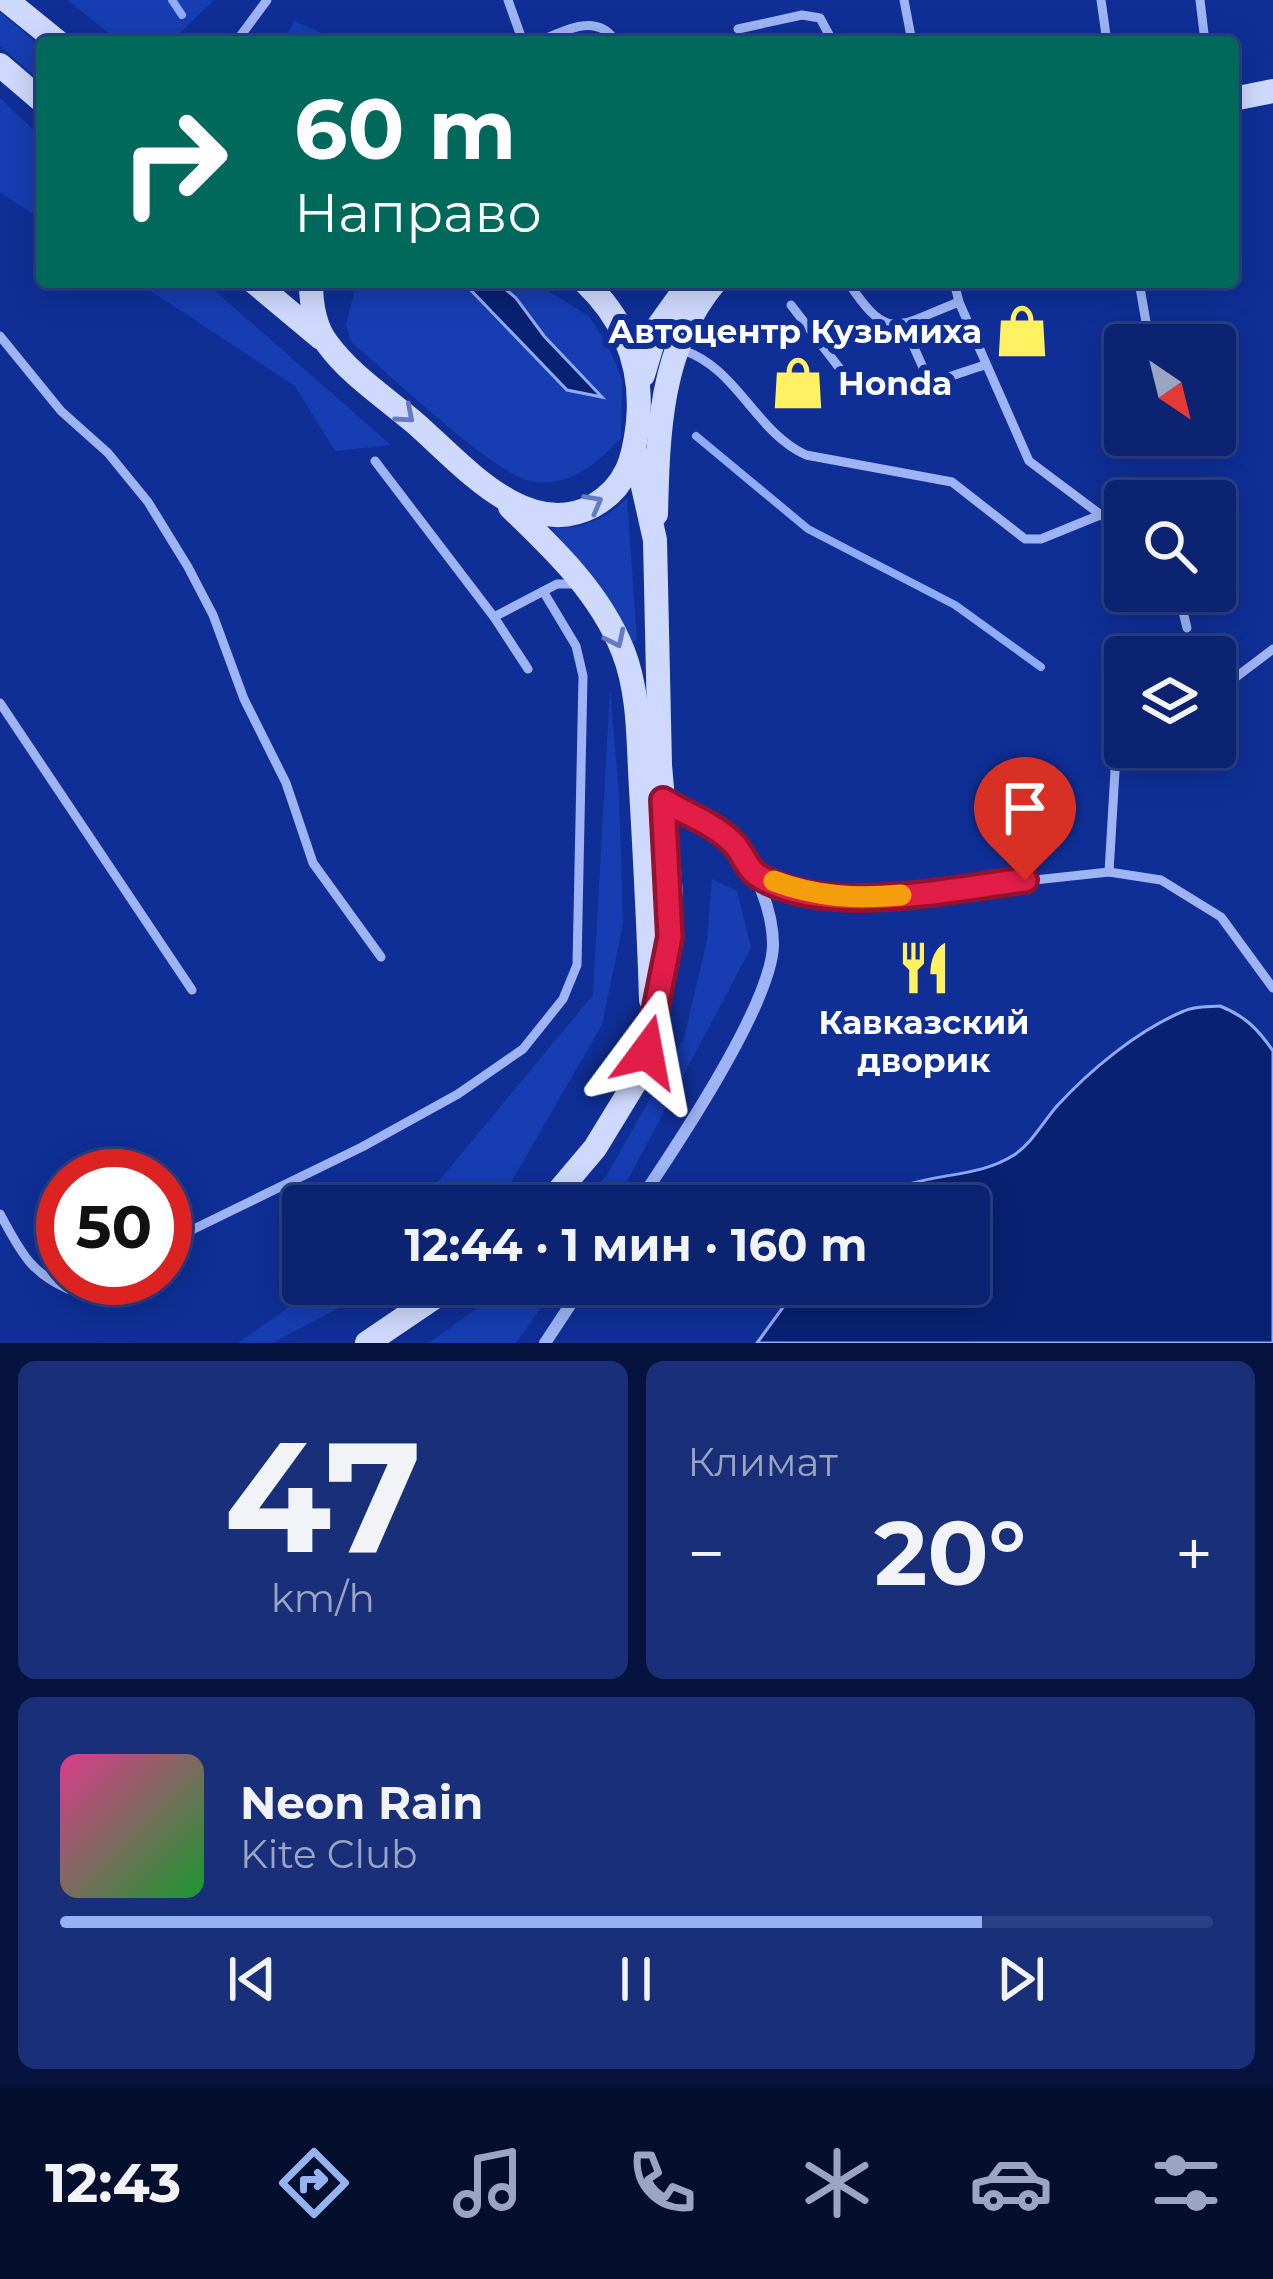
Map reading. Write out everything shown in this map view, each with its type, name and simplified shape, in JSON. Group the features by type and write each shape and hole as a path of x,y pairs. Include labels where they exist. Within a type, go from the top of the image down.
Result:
{"main road":[{"path":"6,0 51,36"},
{"path":"0,64 36,96"},
{"path":"1239,99 1273,91"},
{"path":"261,288 554,549 612,628 629,671 670,937 639,1076 595,1148 564,1185"},
{"path":"312,288 314,311 326,342"},
{"path":"591,288 631,348 640,395"},
{"path":"488,486 532,512 575,513 614,491 635,452 652,339 686,288"},
{"path":"652,797 660,765 655,541 661,414 677,348 690,316 711,288"},
{"path":"635,452 655,541"},
{"path":"367,1343 423,1305"}],"street":[{"path":"649,1185 737,1040 767,975 773,945 769,915 754,874 735,845 709,824 652,797"},
{"path":"544,1343 570,1305"}],"lane":[{"path":"240,36 267,0"},
{"path":"508,0 522,36"},
{"path":"904,0 911,36"},
{"path":"1101,0 1106,36"},
{"path":"1199,0 1204,36"},
{"path":"738,29 802,16 820,18 830,36"},
{"path":"556,36 593,24 608,29 612,36"},
{"path":"852,288 871,317 887,324 904,323 959,302"},
{"path":"956,288 1029,460 1104,518"},
{"path":"1140,288 1146,324"},
{"path":"791,305 857,391 866,395 886,394 986,365"},
{"path":"904,323 929,381"},
{"path":"0,336 61,411 135,485 178,550 213,615 244,699 286,783 313,863 381,957"},
{"path":"677,348 717,368 786,446 806,455 952,482 1025,539 1041,538 1100,515"},
{"path":"375,461 528,669"},
{"path":"543,591 559,574 554,549"},
{"path":"494,617 565,582 587,590"},
{"path":"192,1230 458,1094 524,1048 563,1000 577,965 584,693 576,646 543,591"},
{"path":"1183,612 1187,628"},
{"path":"1236,677 1273,649"},
{"path":"0,703 192,990"},
{"path":"1109,872 1116,768"},
{"path":"754,874 805,893 856,899 1109,872 1161,880 1221,917 1273,988"},
{"path":"0,1214 36,1271"}],"shaded area":[{"path":"68,0 214,0 177,36 112,36"},
{"path":"0,12 36,43 36,77 0,46"},
{"path":"294,21 329,36 286,36"},
{"path":"0,98 36,132 36,216 0,192"},
{"path":"146,288 212,288 391,445 335,451 295,386"},
{"path":"355,288 543,288 589,316 608,346 622,379 621,438 572,476 534,482 517,476 469,443 351,342 346,324"},
{"path":"469,288 504,288 602,397 567,390"},
{"path":"627,498 637,640 631,643 596,583 551,528 592,522"},
{"path":"610,689 623,924 602,1025 509,1185 435,1185 593,995"},
{"path":"712,879 737,891 751,948 625,1185 599,1185 684,1038 707,940"},
{"path":"1220,1006 1237,1014 1273,1051 1273,1343 757,1343 785,1305 990,1305 990,1185 907,1185 979,1170 1014,1155 1100,1065 1167,1019 1197,1007"},
{"path":"291,1305 344,1305 273,1343 238,1343"},
{"path":"481,1305 543,1305 516,1343 429,1343"}],"waterway":[{"path":"172,0 182,15"},
{"path":"696,436 808,529 955,605 1041,667"}],"slow traffic":[{"path":"774,881 805,893 856,899 901,895"}],"place":[{"name":"Автоцентр Кузьмиха","path":"1022,331"},
{"name":"Honda","path":"798,383"},
{"name":"Кавказский дворик","path":"924,968"}],"route":[{"path":"647,1052 670,937 663,800 709,824 735,845 754,874 805,893 856,899 1025,880"}]}
